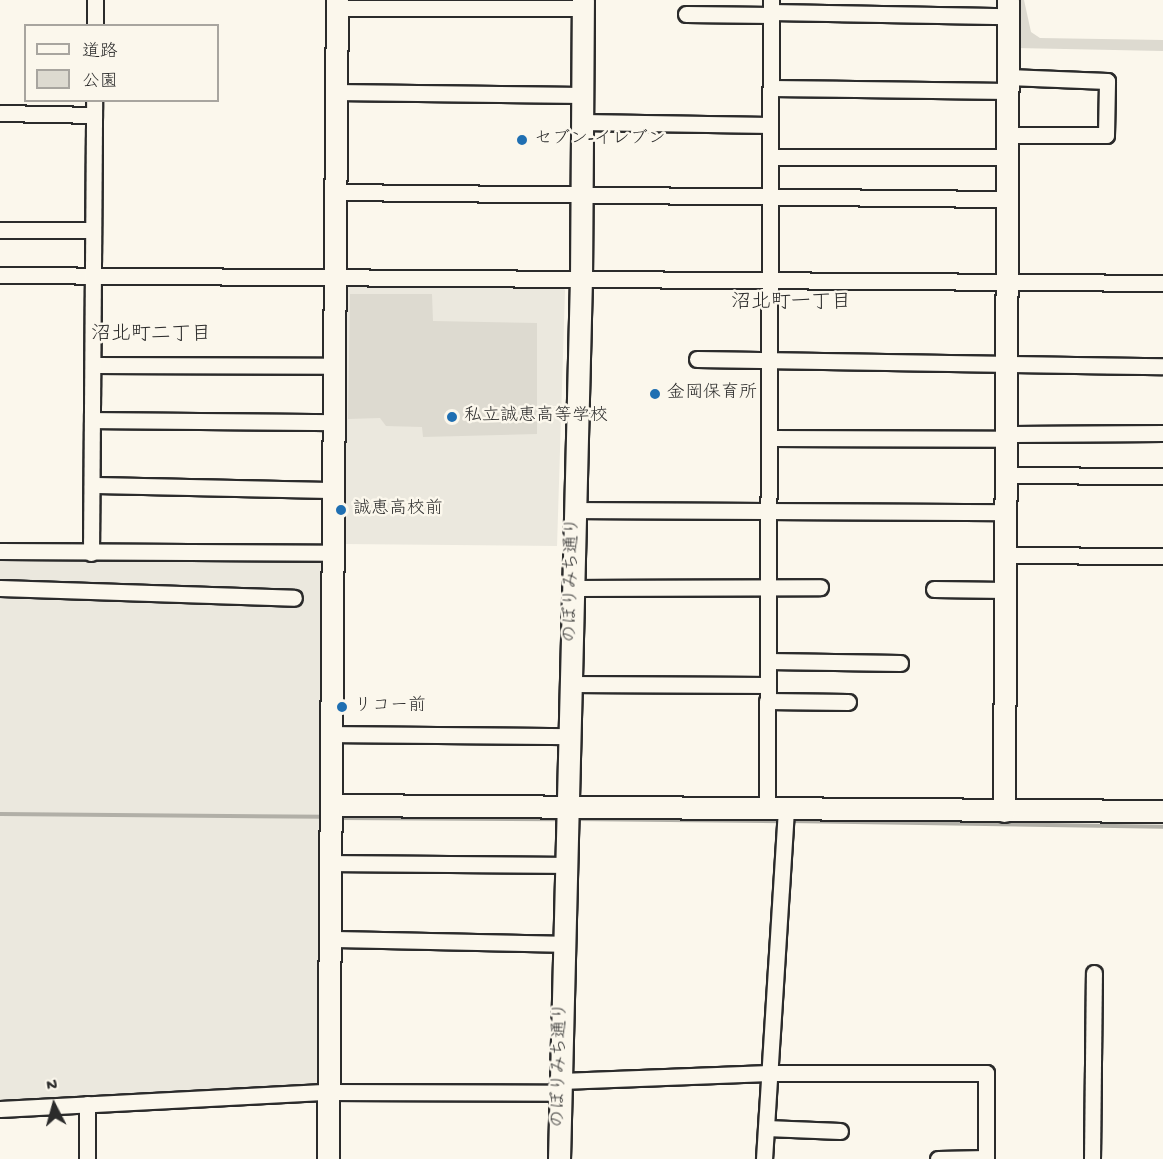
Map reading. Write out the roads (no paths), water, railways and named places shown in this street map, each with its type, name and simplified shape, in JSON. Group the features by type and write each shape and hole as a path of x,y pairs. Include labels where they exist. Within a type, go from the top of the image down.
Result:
{"street":[{"path":"95,0 95,24"},
{"path":"328,1159 332,863 333,278 337,4 583,4"},
{"name":"のぼりみち通り","path":"559,1159 581,279 583,4"},
{"path":"686,14 771,9 1008,8 1004,811"},
{"path":"764,1159 784,831 777,809 767,701 771,510 768,280 771,9"},
{"path":"771,88 1107,81 1106,135 1008,135"},
{"path":"335,92 582,95"},
{"path":"0,113 94,107 91,553"},
{"path":"582,122 770,125"},
{"path":"770,157 1007,157"},
{"path":"334,192 581,197 1008,199"},
{"path":"0,230 93,230"},
{"path":"0,275 1163,283"},
{"path":"697,359 769,358 1163,366"},
{"path":"93,365 333,366"},
{"path":"93,420 334,422"},
{"path":"770,438 1006,438 1013,434 1163,433"},
{"path":"1006,476 1163,476"},
{"path":"92,485 333,490"},
{"path":"574,510 1006,512"},
{"path":"0,551 332,553"},
{"path":"1006,555 1163,556"},
{"path":"573,588 820,587"},
{"path":"0,588 294,598"},
{"path":"934,589 1005,590"},
{"path":"768,661 900,663"},
{"path":"570,684 768,685"},
{"path":"767,701 848,702"},
{"path":"332,734 570,736"},
{"path":"332,805 567,816 777,809 1163,812"},
{"path":"332,863 566,865"},
{"path":"331,939 564,944"},
{"path":"1092,1159 1094,973"},
{"path":"0,1109 328,1092 561,1087 769,1073 986,1072 986,1159 938,1159"},
{"path":"87,1104 87,1159"},
{"path":"766,1128 840,1131"}],"waterway":[{"path":"0,814 325,817"},
{"path":"339,818 559,819"},
{"path":"573,819 781,821"},
{"path":"789,821 1163,827"}],"place":[{"name":"セブン-イレブン","path":"522,140"},
{"name":"金岡保育所","path":"655,394"},
{"name":"私立誠恵高等学校","path":"452,417"},
{"name":"誠恵高校前","path":"341,510"},
{"name":"リコー前","path":"342,707"}],"district":[{"name":"沼北町一丁目","path":"791,303"},
{"name":"沼北町二丁目","path":"151,335"}]}
